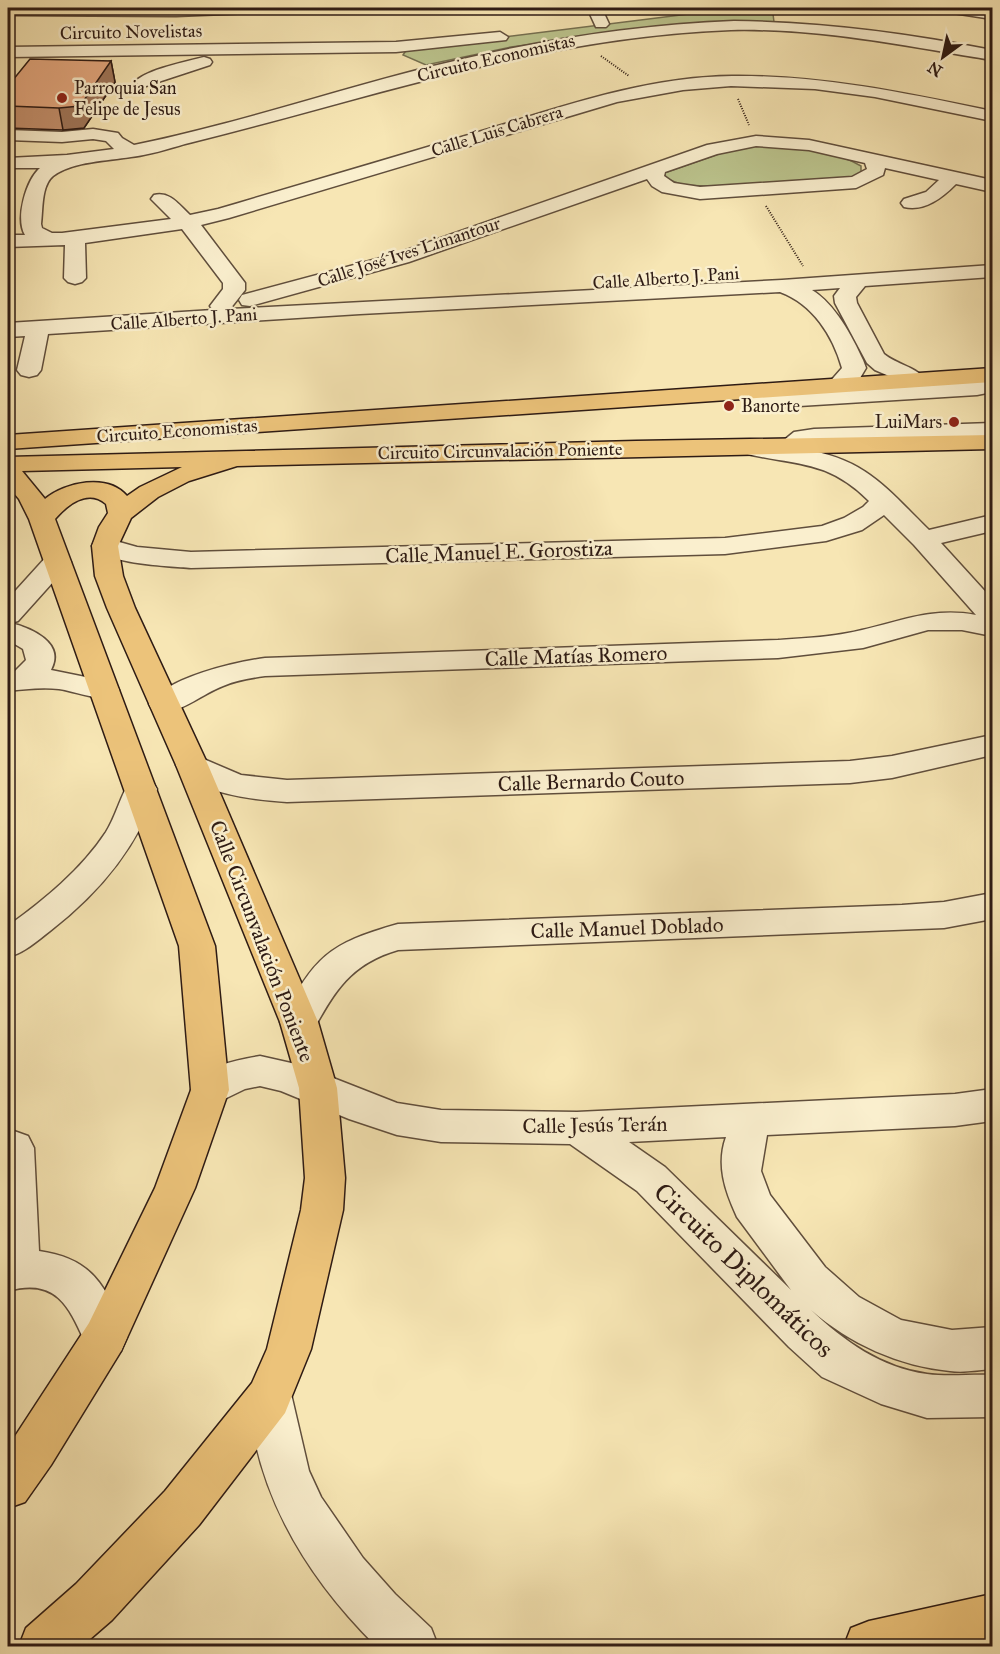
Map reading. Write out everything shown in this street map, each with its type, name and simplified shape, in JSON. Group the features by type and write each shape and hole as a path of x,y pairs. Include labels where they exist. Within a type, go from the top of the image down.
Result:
{"main road":[{"name":"Circuito Economistas","path":"8,442 993,375"},
{"path":"716,394 698,421 705,432 720,441 752,448"},
{"path":"613,402 632,407 659,423 654,437 636,448"},
{"name":"Circuito Circunvalación Poniente","path":"8,464 636,448 752,448 993,442"},
{"path":"105,546 112,527 122,513 149,492 180,476 240,457"},
{"path":"8,471 31,496 42,519 197,946 210,1090 175,1188 105,1337 35,1449 8,1485"},
{"path":"42,519 51,506 62,497 74,491 90,489 106,493 116,499 122,513"},
{"name":"Calle Circunvalación Poniente","path":"44,1647 94,1602 182,1508 269,1398 289,1349 322,1210 325,1178 318,1088 299,1022 192,765 109,576 105,546"},
{"path":"869,1647 993,1619"}],"street":[{"path":"8,10 176,11 251,8"},
{"path":"590,8 597,12 601,24"},
{"path":"953,8 993,15"},
{"path":"772,9 783,18 782,24 778,26"},
{"name":"Circuito Novelistas","path":"8,52 199,56 249,50 396,47 482,39 686,12"},
{"path":"805,13 812,20 843,31"},
{"name":"Circuito Economistas","path":"9,170 132,152 434,71 576,40 648,31 778,26 902,38 993,55"},
{"path":"249,50 309,40 401,34 444,34 482,39"},
{"path":"396,47 390,52 389,57 393,60 412,68 434,71"},
{"path":"314,49 346,55 369,68 370,89"},
{"path":"143,82 199,56 278,50"},
{"path":"790,82 791,64"},
{"name":"Calle Luis Cabrera","path":"8,241 75,237 114,223 185,223 258,205 324,183 614,97 650,90 730,81 790,82 875,92 993,116"},
{"path":"8,135 62,137 105,135 112,137 115,142 132,152"},
{"name":"Calle José Ives Limantour","path":"157,320 221,306 402,258 713,149 756,141 809,145 993,186"},
{"path":"657,169 655,177 659,182 684,192 700,193 856,182 876,171 876,165 871,159"},
{"path":"47,239 33,231 31,224 37,184 40,176 47,171 73,161"},
{"path":"911,202 933,196 952,177"},
{"path":"161,199 195,230 234,283 234,290 221,306"},
{"path":"75,237 75,278"},
{"path":"402,258 403,282"},
{"name":"Calle Alberto J. Pani","path":"360,308 362,290 365,286 377,281 403,282 422,289 444,291 993,258"},
{"name":"Calle Alberto J. Pani","path":"8,330 360,308 782,286 993,271"},
{"path":"858,281 845,296 846,303 875,358 913,379"},
{"path":"782,286 799,292 819,306 852,358 854,368 849,378 839,385"},
{"path":"29,370 39,329"},
{"path":"746,392 763,399 783,400 976,388 993,384"},
{"path":"789,447 803,437 993,430"},
{"path":"752,448 801,455 834,464 861,478 923,539 989,611"},
{"name":"Calle Manuel E. Gorostiza","path":"105,546 135,555 190,560 725,546 826,533 853,524 872,513 884,500"},
{"path":"923,539 993,523"},
{"path":"8,615 57,562"},
{"name":"Calle Matías Romero","path":"164,704 214,677 238,670 265,667 778,649 863,639 927,621 962,621 989,611"},
{"path":"8,632 25,637 37,646 41,655 39,666 17,680"},
{"path":"17,680 49,677 104,690"},
{"name":"Calle Bernardo Couto","path":"192,765 221,782 250,789 298,791 849,772 892,766 993,745"},
{"path":"8,944 73,891 107,856 128,823 141,789"},
{"name":"Calle Manuel Doblado","path":"299,1022 323,980 343,958 368,945 398,937 902,918 944,915 993,906"},
{"name":"Calle Jesús Terán","path":"210,1090 237,1075 260,1071 286,1076 363,1108 397,1119 441,1126 577,1128 955,1110 993,1105"},
{"path":"752,1120 744,1143 741,1171 752,1204 810,1281 844,1311 894,1339 952,1351 993,1348"},
{"name":"Circuito Diplomáticos","path":"577,1128 651,1179 805,1333 838,1362 881,1383 927,1396 993,1396"},
{"path":"14,1148 13,1269 60,1273 85,1295 105,1337"},
{"path":"269,1398 292,1490 330,1557 392,1627 413,1647"}],"path":[{"path":"576,40 650,90"},
{"path":"730,81 756,141"},
{"path":"756,188 799,260"}],"green space":[{"path":"749,8 773,14 774,22 714,24 556,41 511,47 426,65 403,55 407,49"},
{"path":"766,145 802,148 839,156 861,166 861,176 847,183 705,186 683,185 667,179 664,173 739,147"}],"building":[{"path":"30,59 111,61 80,106 59,108 8,106 8,86"}],"place":[{"name":"Parroquia San Felipe de Jesus","path":"62,98"},
{"name":"Banorte","path":"729,406"},
{"name":"LuiMars","path":"954,422"}]}
